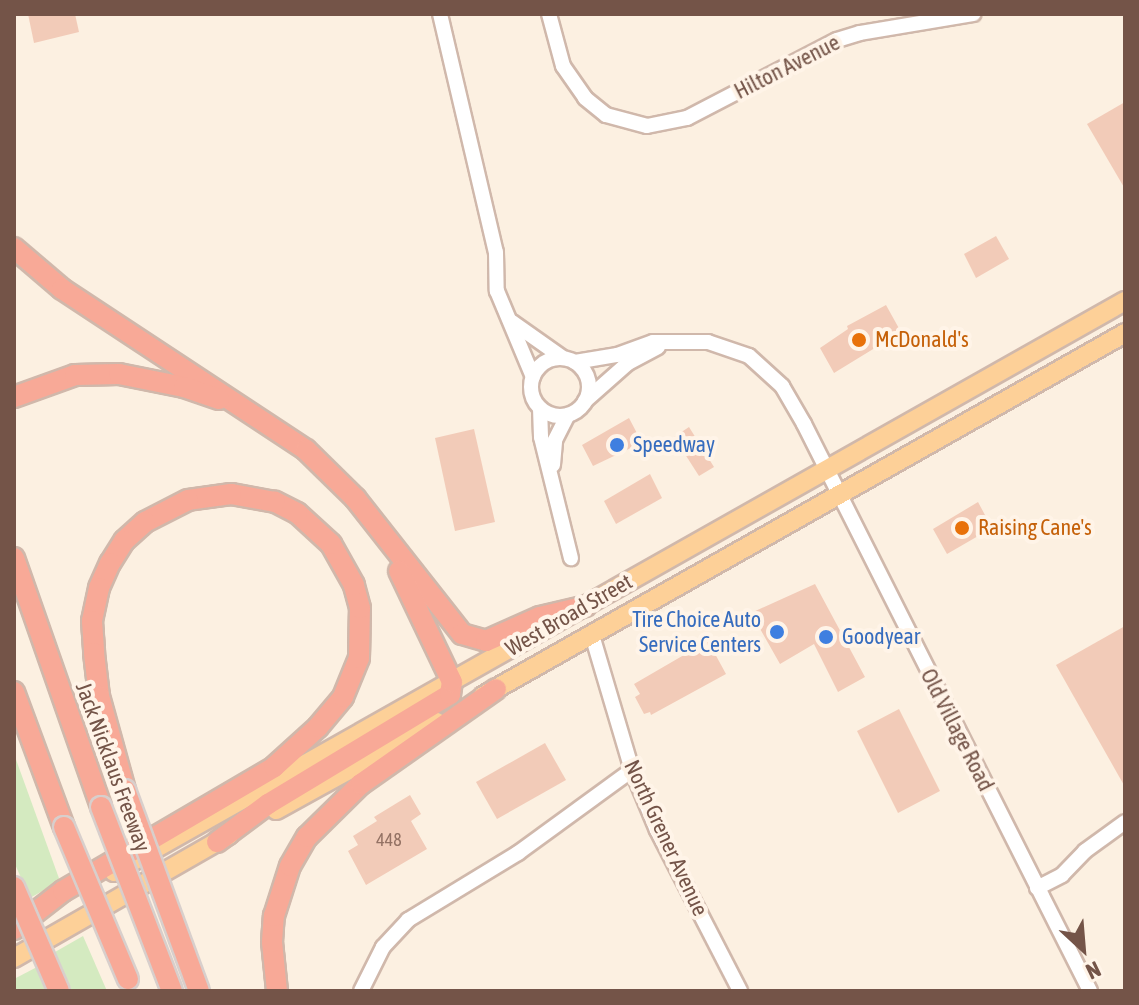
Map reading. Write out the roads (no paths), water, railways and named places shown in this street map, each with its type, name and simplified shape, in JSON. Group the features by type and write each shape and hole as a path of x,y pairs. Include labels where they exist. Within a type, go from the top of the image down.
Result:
{"highway":[{"path":"14,248 62,289 306,450 355,498 452,625 471,639 499,637 540,617 586,606"},
{"path":"14,397 75,375 119,374 184,387 245,409"},
{"path":"14,929 63,891 274,767 318,727 343,697 359,658 360,608 344,563 315,526 275,502 231,494 188,500 145,522 124,541 110,563 99,588 92,621 99,696 125,790 199,991"},
{"path":"217,842 268,804 450,694 452,682 382,534"},
{"name":"Jack Nicklaus Freeway","path":"14,558 101,807 172,991"},
{"path":"277,991 272,942 274,916 290,866 307,837 361,784 496,689"},
{"path":"14,692 64,827 131,985"},
{"path":"14,887 59,991"}],"main road":[{"name":"West Broad Street","path":"14,929 1125,301"},
{"path":"1117,338 1112,329 1125,320"},
{"name":"West Broad Street","path":"14,958 1117,338"}],"street":[{"path":"440,14 496,252 497,291 533,377 531,391 540,408 541,437 571,558"},
{"name":"Hilton Avenue","path":"549,14 563,66 585,98 606,115 639,126 668,124 687,118 837,40 860,33 973,14"},
{"path":"512,322 569,360 587,376 585,401"},
{"path":"533,377 548,361 617,355 653,342 677,339"},
{"path":"553,482 555,440 568,415 628,363 677,339"},
{"name":"Old Village Road","path":"677,339 727,346 767,370 795,406 1090,991"},
{"path":"540,408 558,416 568,415"},
{"name":"North Grener Avenue","path":"592,635 632,770 657,830 740,991"},
{"path":"361,991 383,947 408,920 518,853 632,770"},
{"path":"1037,888 1062,875 1085,851 1125,822"}],"place":[{"name":"McDonald's","path":"859,340"},
{"name":"Speedway","path":"617,445"},
{"name":"Raising Cane's","path":"962,528"},
{"name":"Tire Choice Auto Service Centers","path":"777,632"},
{"name":"Goodyear","path":"826,637"}]}
